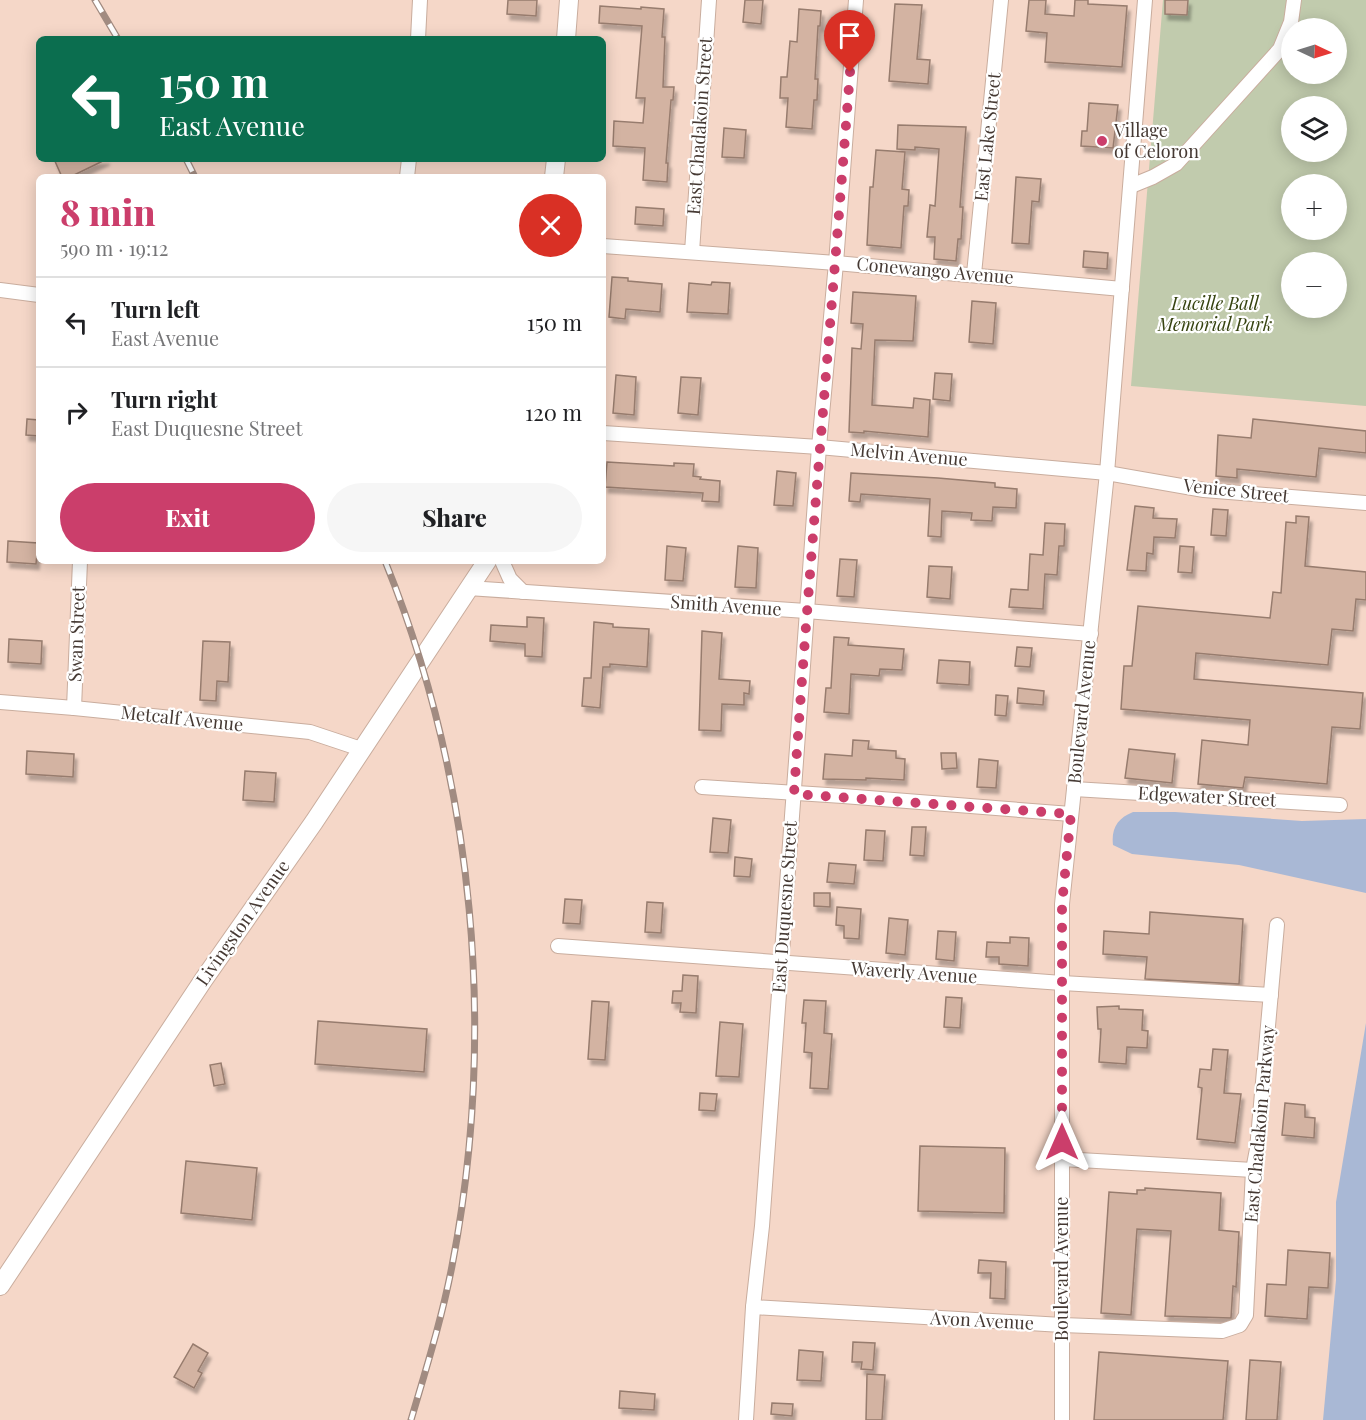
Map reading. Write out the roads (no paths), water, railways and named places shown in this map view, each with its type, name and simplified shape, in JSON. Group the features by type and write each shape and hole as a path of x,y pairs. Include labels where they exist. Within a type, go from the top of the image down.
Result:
{"street":[{"path":"418,36 420,0"},
{"path":"566,36 569,0"},
{"name":"East Chadakoin Street","path":"692,252 709,0"},
{"name":"East Duquesne Street","path":"746,1420 806,611 856,0"},
{"name":"East Lake Street","path":"974,274 1001,0"},
{"name":"Boulevard Avenue","path":"1062,1420 1062,904 1107,472 1145,0"},
{"path":"1131,186 1176,164 1280,49 1291,22 1294,0"},
{"name":"Conewango Avenue","path":"606,246 974,274 1122,288"},
{"path":"0,290 36,295"},
{"name":"Melvin Avenue","path":"606,433 819,447 1107,472"},
{"name":"Venice Street","path":"1107,472 1204,490 1366,503"},
{"name":"Swan Street","path":"74,708 80,564"},
{"name":"Livingston Avenue","path":"0,1286 204,979 314,822 485,564"},
{"path":"503,564 510,579 523,592"},
{"name":"Smith Avenue","path":"468,588 1090,633"},
{"name":"Metcalf Avenue","path":"0,702 310,732 361,749"},
{"path":"702,787 1071,814"},
{"name":"Edgewater Street","path":"1074,789 1340,805"},
{"name":"East Chadakoin Parkway","path":"1242,1321 1246,1315 1253,1170 1257,1149 1277,925"},
{"name":"Waverly Avenue","path":"558,946 1062,983 1271,995"},
{"path":"1062,1159 1253,1170"},
{"name":"Avon Avenue","path":"753,1307 1062,1325 1222,1331 1233,1329 1242,1321"}],"water":[{"path":"1133,812 1175,812 1302,821 1366,819 1366,893 1239,865 1132,854 1113,845 1113,834 1123,817"},
{"path":"1366,1023 1366,1420 1323,1420 1336,1280 1336,1202"}],"railway":[{"path":"95,0 116,36"},
{"path":"188,162 194,174"},
{"path":"386,564 416,645 440,732 458,820 469,909 474,999 473,1088 466,1178 448,1285 411,1420"}],"place":[{"name":"Village of Celoron","path":"1102,141"}],"park label":[{"name":"Lucille Ball Memorial Park","path":"1215,314"}]}
